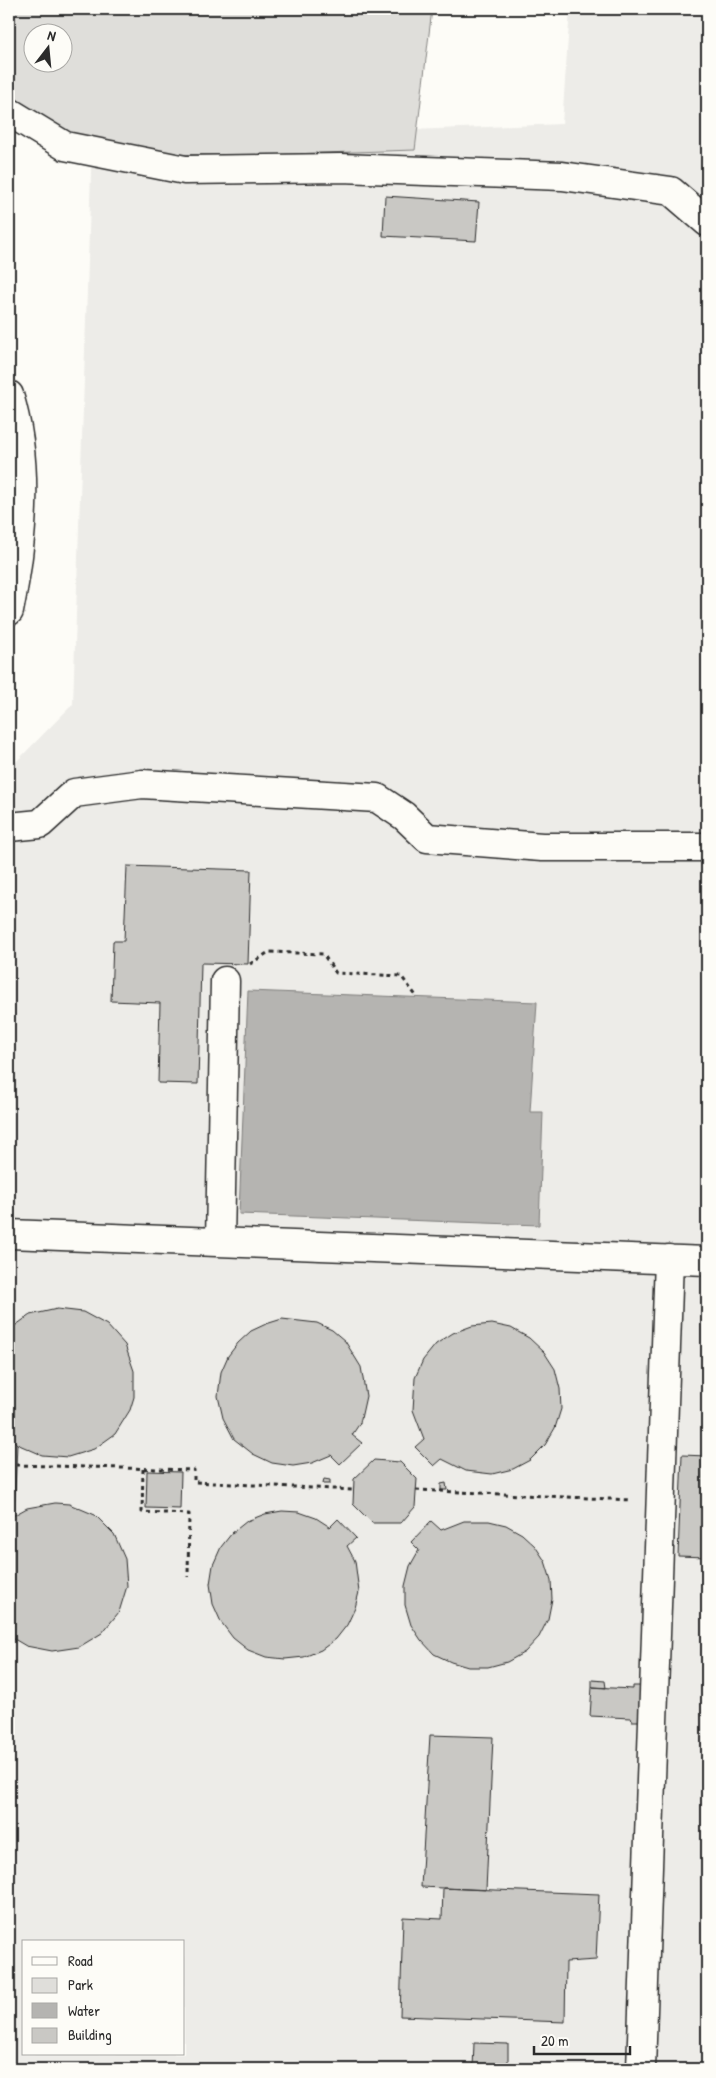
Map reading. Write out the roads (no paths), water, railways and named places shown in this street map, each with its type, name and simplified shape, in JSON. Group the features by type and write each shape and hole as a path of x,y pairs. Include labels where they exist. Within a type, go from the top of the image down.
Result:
{"main road":[{"path":"9,112 66,146 185,170 341,168 562,176 671,191 707,222"},
{"path":"9,395 17,420 22,453 19,533 9,611"},
{"path":"9,827 40,824 74,793 142,784 377,798 404,816 427,838 542,847 707,847"},
{"path":"220,1242 225,981"},
{"path":"9,1234 707,1261"},
{"path":"641,2069 669,1259"}],"water":[{"path":"248,991 537,1002 530,1112 543,1112 539,1225 239,1214"},
{"path":"707,1987 707,2069 704,2069"}]}
